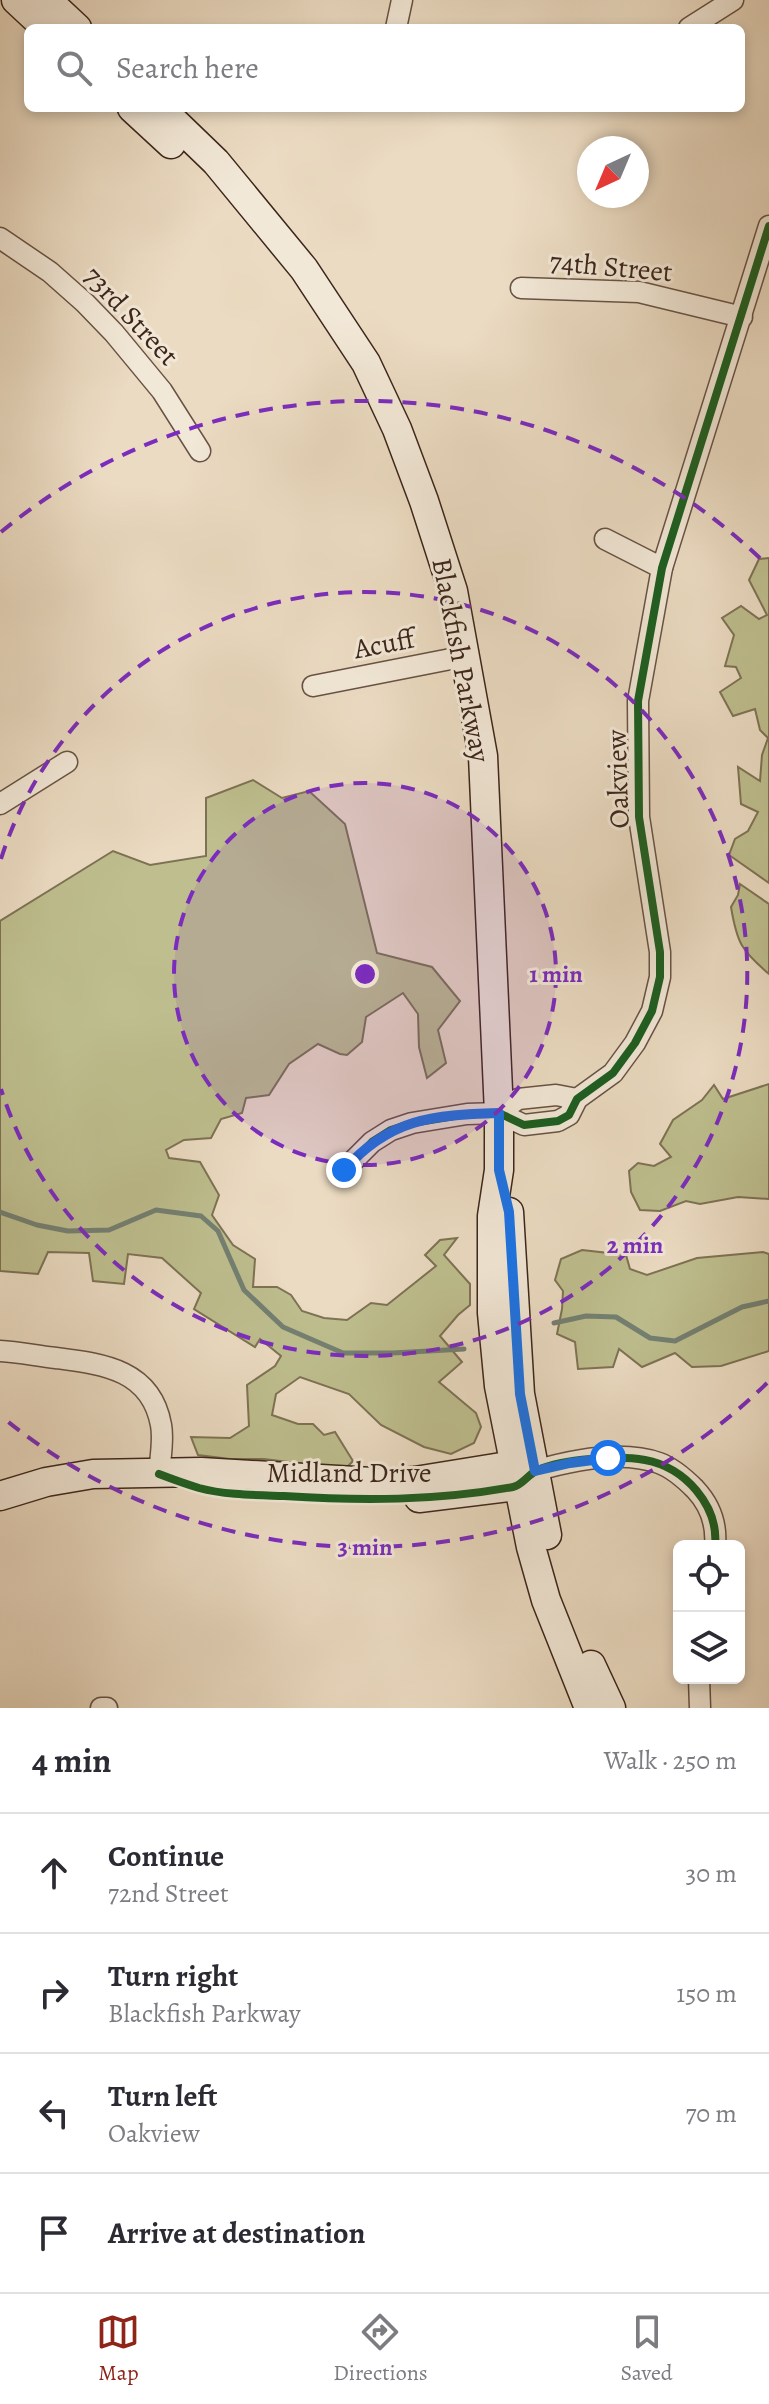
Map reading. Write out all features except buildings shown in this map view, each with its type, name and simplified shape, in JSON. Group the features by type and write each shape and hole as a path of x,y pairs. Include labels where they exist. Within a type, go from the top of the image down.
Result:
{"main road":[{"path":"16,0 42,24"},
{"path":"47,0 73,24"},
{"name":"Blackfish Parkway","path":"136,112 204,173 248,203"},
{"name":"Blackfish Parkway","path":"164,112 216,162 304,269 366,363 397,429 453,591 483,756 499,1170 509,1212 522,1474 531,1547 546,1600 589,1708"},
{"name":"Midland Drive","path":"0,1496 46,1482 93,1474 201,1472 389,1483 522,1474"},
{"name":"Blackfish Parkway","path":"522,1474 581,1642 611,1708"}],"street":[{"path":"397,24 402,0"},
{"path":"695,24 733,0"},
{"name":"Oakview","path":"344,1170 359,1153 391,1130 439,1118 499,1113 518,1099 556,1095 577,1099 613,1073 635,1043 652,1011 660,977 660,952 639,817 638,701 662,568 769,226"},
{"name":"73rd Street","path":"0,238 50,272 114,333 162,391 200,451"},
{"name":"74th Street","path":"521,288 639,292 742,317"},
{"path":"605,539 662,568"},
{"name":"Acuff","path":"313,686 466,656"},
{"path":"0,804 67,762"},
{"path":"0,1351 100,1363 121,1371 143,1386 157,1410 162,1428 159,1474"},
{"path":"522,1474 608,1458 661,1464 685,1480 706,1502 715,1527 715,1540"},
{"path":"699,1684 700,1708"},
{"path":"101,1708 107,1708"}],"green space":[{"path":"769,558 769,883 729,855 735,839 748,831 758,812 741,804 738,767 760,781 762,755 768,738 760,730 755,709 733,716 720,692 741,678 736,667 725,666 734,635 722,618 741,606 759,619 767,615 749,580 759,559"},
{"path":"253,780 282,798 309,791 345,824 377,953 432,967 460,1001 438,1030 446,1063 427,1078 419,1047 418,1014 403,993 366,1017 362,1042 347,1055 318,1044 289,1064 269,1095 246,1098 242,1113 221,1119 211,1138 184,1140 166,1150 169,1158 200,1162 219,1195 212,1215 233,1245 255,1259 253,1287 277,1287 291,1295 302,1311 324,1318 347,1320 371,1303 387,1305 436,1266 425,1255 440,1240 457,1238 444,1255 470,1284 470,1305 440,1336 462,1362 439,1382 476,1413 481,1427 474,1443 451,1454 424,1447 381,1425 349,1394 300,1377 276,1394 272,1415 298,1424 313,1424 324,1435 335,1432 353,1461 345,1469 198,1455 191,1437 230,1438 249,1426 247,1385 275,1366 281,1356 260,1339 255,1347 194,1309 201,1293 162,1258 128,1254 124,1284 93,1281 89,1253 48,1252 38,1274 0,1271 0,921 113,851 150,865 206,856 206,798"},
{"path":"740,884 769,904 769,974 746,952 736,929 731,907"},
{"path":"769,1084 769,1199 738,1197 700,1204 686,1201 660,1211 640,1210 631,1192 629,1171 638,1163 654,1166 671,1157 660,1144 673,1120 702,1100 714,1085 723,1099"},
{"path":"582,1250 626,1255 630,1269 647,1275 697,1258 769,1254 769,1351 721,1366 692,1367 675,1353 642,1367 619,1349 613,1367 578,1369 575,1342 557,1334 563,1291 555,1280 561,1259"}],"waterway":[{"path":"0,1212 37,1225 68,1231 109,1230 156,1210 201,1216 218,1231 244,1290 283,1327 343,1353 464,1349"},
{"path":"554,1323 586,1316 616,1317 650,1338 675,1341 742,1307 769,1301"}],"cycle path":[{"path":"344,1170 372,1142 391,1130 412,1123 467,1114 499,1113 524,1125 558,1121 569,1115 577,1099 613,1073 635,1043 652,1011 660,977 660,952 639,817 638,701 662,568 769,226"},
{"path":"159,1474 199,1488 230,1493 398,1499 513,1487 538,1470 576,1461 645,1460 673,1471 696,1491 711,1517 715,1540"}],"route":[{"path":"344,1170 359,1153 391,1130 439,1118 499,1113 499,1170 509,1212 520,1394 535,1471 608,1458"}]}
